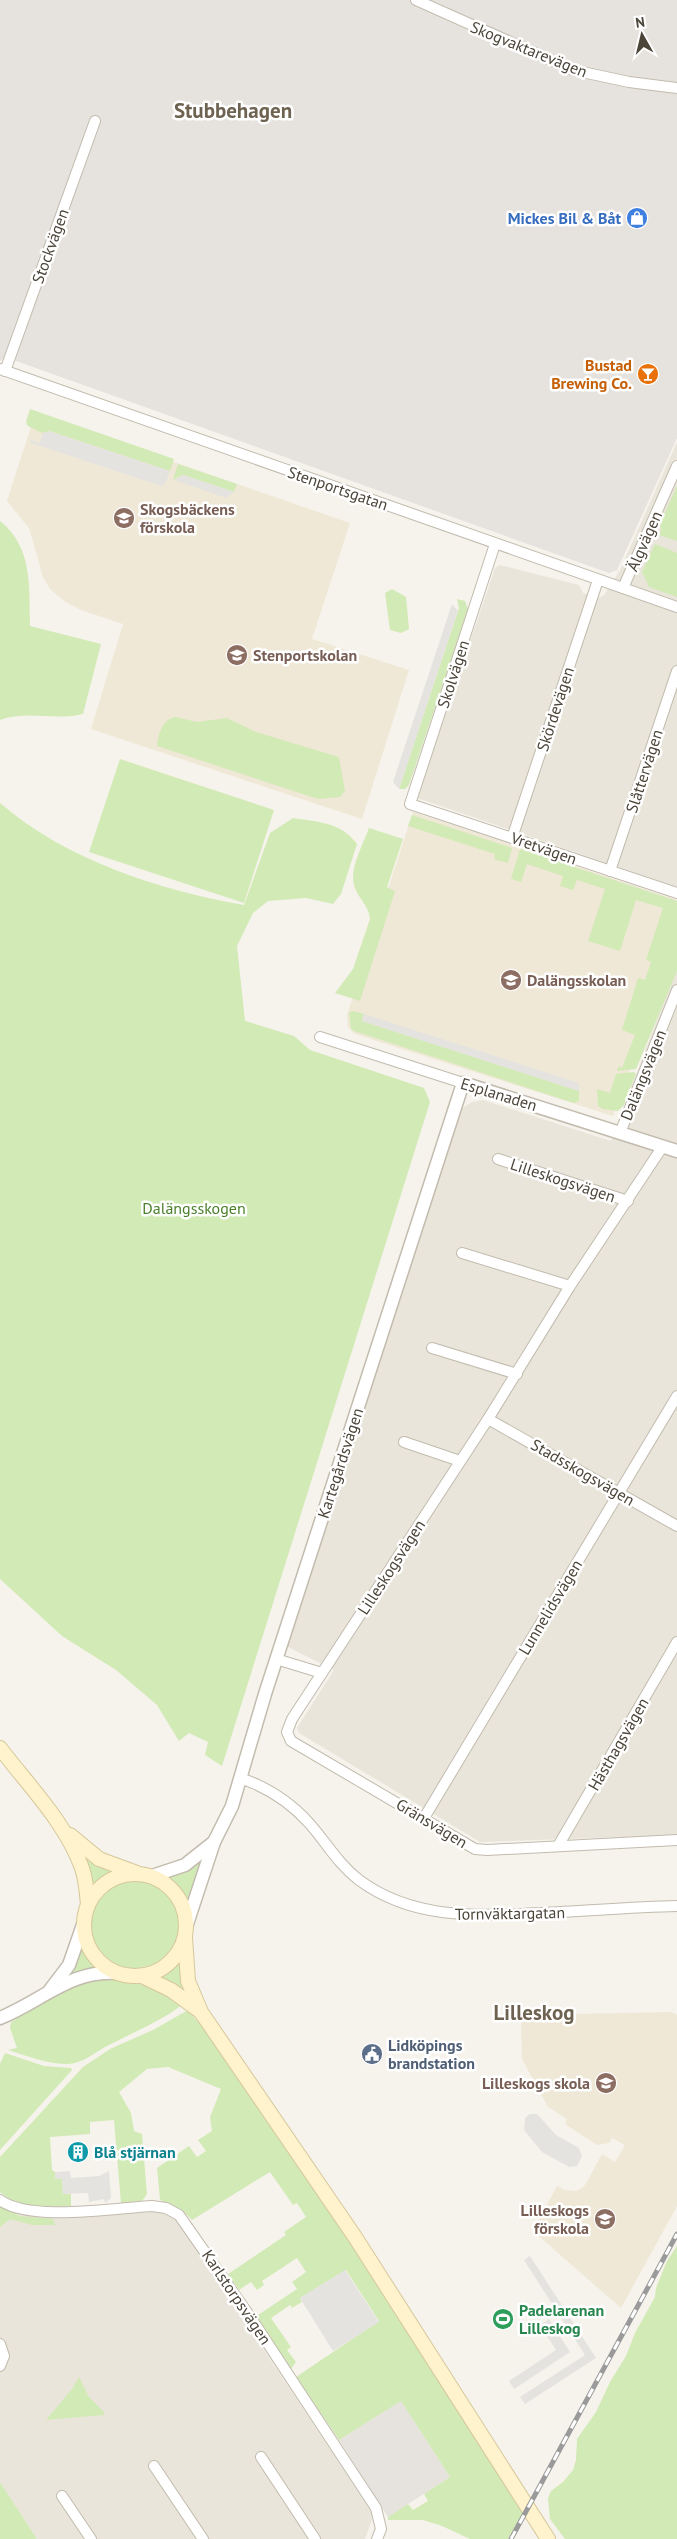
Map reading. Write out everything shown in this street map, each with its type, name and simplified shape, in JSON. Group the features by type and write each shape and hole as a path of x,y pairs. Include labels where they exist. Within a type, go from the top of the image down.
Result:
{"main road":[{"path":"0,1748 60,1826 82,1868 87,1912 85,1934 91,1950 102,1964 117,1973 142,1976 170,1990 200,2012"},
{"path":"60,1826 99,1859 148,1876 175,1893 184,1909 187,1974 200,2012 355,2237 548,2539"},
{"path":"87,1912 96,1893 114,1879 129,1875 148,1876"},
{"path":"142,1976 158,1970 172,1960 185,1932"}],"street":[{"name":"Skogvaktarevägen","path":"416,0 572,70 621,81 677,88"},
{"name":"Stockvägen","path":"3,370 95,121"},
{"name":"Stenportsgatan","path":"3,370 677,607"},
{"name":"Älgvägen","path":"623,588 677,466"},
{"name":"Skolvägen","path":"410,804 496,544"},
{"name":"Skördevägen","path":"512,838 598,580"},
{"name":"Slåttervägen","path":"610,871 677,671"},
{"name":"Vretvägen","path":"410,804 677,894"},
{"name":"Dalängsvägen","path":"620,1132 677,990"},
{"name":"Esplanaden","path":"320,1037 677,1151"},
{"name":"Kartegårdsvägen","path":"185,1932 214,1842 232,1806 276,1659 463,1083"},
{"name":"Lilleskogsvägen","path":"291,1741 287,1732 288,1727 488,1419 570,1286 663,1146"},
{"name":"Lilleskogsvägen","path":"498,1159 628,1201"},
{"path":"462,1253 570,1286"},
{"path":"432,1348 516,1374"},
{"name":"Lunnelidsvägen","path":"424,1818 677,1396"},
{"name":"Stadsskogsvägen","path":"488,1419 677,1526"},
{"path":"404,1442 460,1461"},
{"name":"Hästhagsvägen","path":"558,1846 677,1642"},
{"path":"276,1659 322,1673"},
{"name":"Gränsvägen","path":"291,1741 480,1850 676,1838"},
{"name":"Tornväktargatan","path":"240,1778 255,1783 291,1805 310,1824 344,1867 358,1879 380,1894 419,1909 466,1916 497,1916 677,1906"},
{"name":"Kartegårdsvägen","path":"148,1876 185,1865 214,1842"},
{"path":"47,1994 69,1965 87,1912"},
{"path":"0,2018 21,2009 84,1975 103,1972 117,1973"},
{"name":"Karlstorpsvägen","path":"0,2200 27,2211 48,2212 152,2206 166,2208 179,2215 192,2230 376,2508 381,2529 377,2539"},
{"path":"0,2344 4,2356 0,2366"},
{"path":"261,2457 315,2539"},
{"path":"154,2466 203,2539"},
{"path":"62,2496 91,2539"}],"shaded area":[{"path":"0,0 677,0 677,438 617,570 609,573 5,357 0,361"},
{"name":"Stenportskolan","path":"35,414 350,523 312,639 409,670 362,819 91,729 123,624 81,610 64,601 50,589 43,577 29,528 7,501"},
{"path":"49,431 170,471 165,484 161,486 31,443 30,439 39,443 43,433"},
{"path":"677,442 677,887 417,798 495,568 500,565 579,585 583,593 598,598 604,595 620,570"},
{"path":"183,475 234,492 226,498 174,480"},
{"path":"452,604 458,611 399,789 393,782"},
{"name":"Dalängsskolan","path":"413,812 677,900 677,945 613,1116 355,1034 348,1027 347,1015"},
{"path":"677,966 677,1835 480,1842 299,1733 297,1728 334,1670 286,1646 461,1109 472,1102 483,1100 611,1141"},
{"path":"364,1014 579,1083 579,1091 362,1021"},
{"path":"671,2012 677,2015 677,2206 621,2308 533,2231 557,2186 565,2190 576,2191 584,2187 602,2154 615,2162 625,2145 612,2138 609,2143 597,2145 565,2124 567,2119 548,2107 522,2059 521,2015"},
{"path":"530,2114 537,2114 556,2135 579,2148 582,2156 577,2166 569,2167 542,2152 524,2130 525,2118"},
{"path":"70,2171 71,2178 99,2176 109,2171 111,2198 105,2203 104,2199 89,2202 88,2193 63,2194 62,2179 55,2179 55,2172"},
{"path":"0,2208 12,2214 26,2216 48,2217 161,2212 176,2218 371,2511 373,2517 365,2539 37,2539 0,2482"},
{"path":"530,2256 596,2358 525,2404 520,2397 585,2355 524,2260"},
{"path":"345,2270 379,2322 333,2351 300,2298"},
{"path":"549,2319 570,2352 514,2389 509,2381 556,2350 540,2325"},
{"path":"401,2401 450,2477 388,2517 339,2440"}],"green space":[{"path":"30,409 174,459 170,471 49,431 42,433 28,426 26,422"},
{"path":"178,464 237,484 234,492 183,475 173,480"},
{"path":"677,486 677,541 659,535 662,528 659,526"},
{"path":"0,521 11,531 24,555 29,582 30,626 101,644 83,714 73,716 20,716 0,720"},
{"path":"655,544 677,553 677,597 649,587 642,572"},
{"path":"392,589 406,597 409,629 401,633 390,630 385,593"},
{"path":"457,599 465,601 468,609 409,785 405,789 399,789 459,608"},
{"path":"175,717 197,722 227,718 256,732 339,757 345,791 340,797 318,799 157,746 158,737 164,725"},
{"path":"120,759 274,810 244,903 89,852"},
{"name":"Dalängsskogen","path":"0,803 54,841 115,870 179,891 244,905 270,833 293,818 328,824 344,831 357,844 341,894 333,904 306,898 268,901 253,913 237,946 245,1021 294,1036 310,1050 424,1088 430,1102 222,1766 205,1755 208,1742 189,1733 179,1741 157,1705 116,1670 62,1636 0,1579"},
{"path":"412,815 512,848 508,863 494,859 495,854 408,826"},
{"path":"369,828 403,839 387,887 395,891 360,1001 335,993 353,969 370,919 368,910 357,892 353,881 357,858"},
{"path":"520,849 677,901 677,971 636,1069 617,1071 619,1066 622,1068 635,1035 622,1030 638,978 645,980 651,962 646,960 663,908 636,900 620,951 588,941 605,889 577,880 573,890 560,886 563,876 527,864 521,882 511,879"},
{"path":"354,1011 364,1014 362,1021 579,1091 579,1101 574,1103 354,1031 351,1029 349,1012"},
{"path":"634,1072 636,1074 624,1105 618,1111 603,1109 598,1106 597,1089 610,1093 616,1074"},
{"path":"203,1857 189,1899 186,1900 167,1878 188,1870"},
{"path":"87,1858 112,1871 111,1874 93,1888 85,1860"},
{"path":"135,1879 152,1883 167,1893 177,1908 181,1925 177,1942 167,1957 152,1967 135,1971 118,1967 103,1957 93,1942 89,1925 93,1908 103,1893 118,1883"},
{"path":"83,1948 99,1967 70,1974 81,1949"},
{"path":"179,1959 184,1989 182,1991 158,1977"},
{"path":"104,1978 152,1986 182,2005 155,2022 74,2063 60,2064 8,2050 17,2048 10,2028 11,2022 69,1986"},
{"path":"188,2010 204,2029 321,2198 524,2513 508,2539 470,2539 442,2526 423,2520 388,2520 388,2517 408,2504 413,2510 428,2501 424,2494 450,2477 401,2401 339,2440 296,2377 379,2321 346,2270 300,2298 302,2302 292,2308 290,2305 271,2318 291,2347 287,2350 296,2362 291,2369 255,2317 297,2289 292,2282 306,2272 297,2258 262,2281 264,2285 257,2290 251,2282 239,2290 228,2274 286,2235 284,2232 306,2217 297,2203 293,2205 270,2172 192,2220 182,2210 160,2200 157,2168 189,2146 197,2157 206,2151 198,2140 212,2131 210,2117 221,2089 168,2067 147,2069 119,2092 131,2113 134,2131 142,2134 147,2194 142,2201 121,2203 114,2120 90,2122 90,2134 50,2137 52,2170 55,2172 55,2179 62,2179 63,2194 71,2194 71,2206 43,2207 25,2205 8,2198 0,2192 0,2157 83,2067 110,2049 153,2030"},
{"path":"5,2053 44,2066 71,2068 72,2070 0,2150 0,2064"},
{"path":"0,2206 20,2216 53,2219 55,2225 32,2225 10,2219 0,2227"},
{"path":"677,2246 677,2539 565,2539 550,2519 548,2498 551,2491 563,2482 573,2470 576,2460 577,2439 596,2412 610,2382 626,2356 635,2333 655,2297 656,2288 667,2261"},
{"path":"79,2377 89,2397 104,2412 104,2415 46,2420 72,2389"},
{"path":"0,2482 37,2539 0,2539"}],"railway":[{"path":"511,2539 677,2234"}],"place":[{"name":"Mickes Bil & Båt","path":"637,218"},
{"name":"Bustad Brewing Co.","path":"648,374"},
{"name":"Skogsbäckens förskola","path":"124,518"},
{"name":"Stenportskolan","path":"237,655"},
{"name":"Dalängsskolan","path":"511,980"},
{"name":"Lidköpings brandstation","path":"372,2054"},
{"name":"Lilleskogs skola","path":"606,2083"},
{"name":"Blå stjärnan","path":"78,2152"},
{"name":"Lilleskogs förskola","path":"605,2219"},
{"name":"Padelarenan Lilleskog","path":"503,2319"}],"district":[{"name":"Stubbehagen","path":"233,110"},
{"name":"Lilleskog","path":"534,2012"}]}
